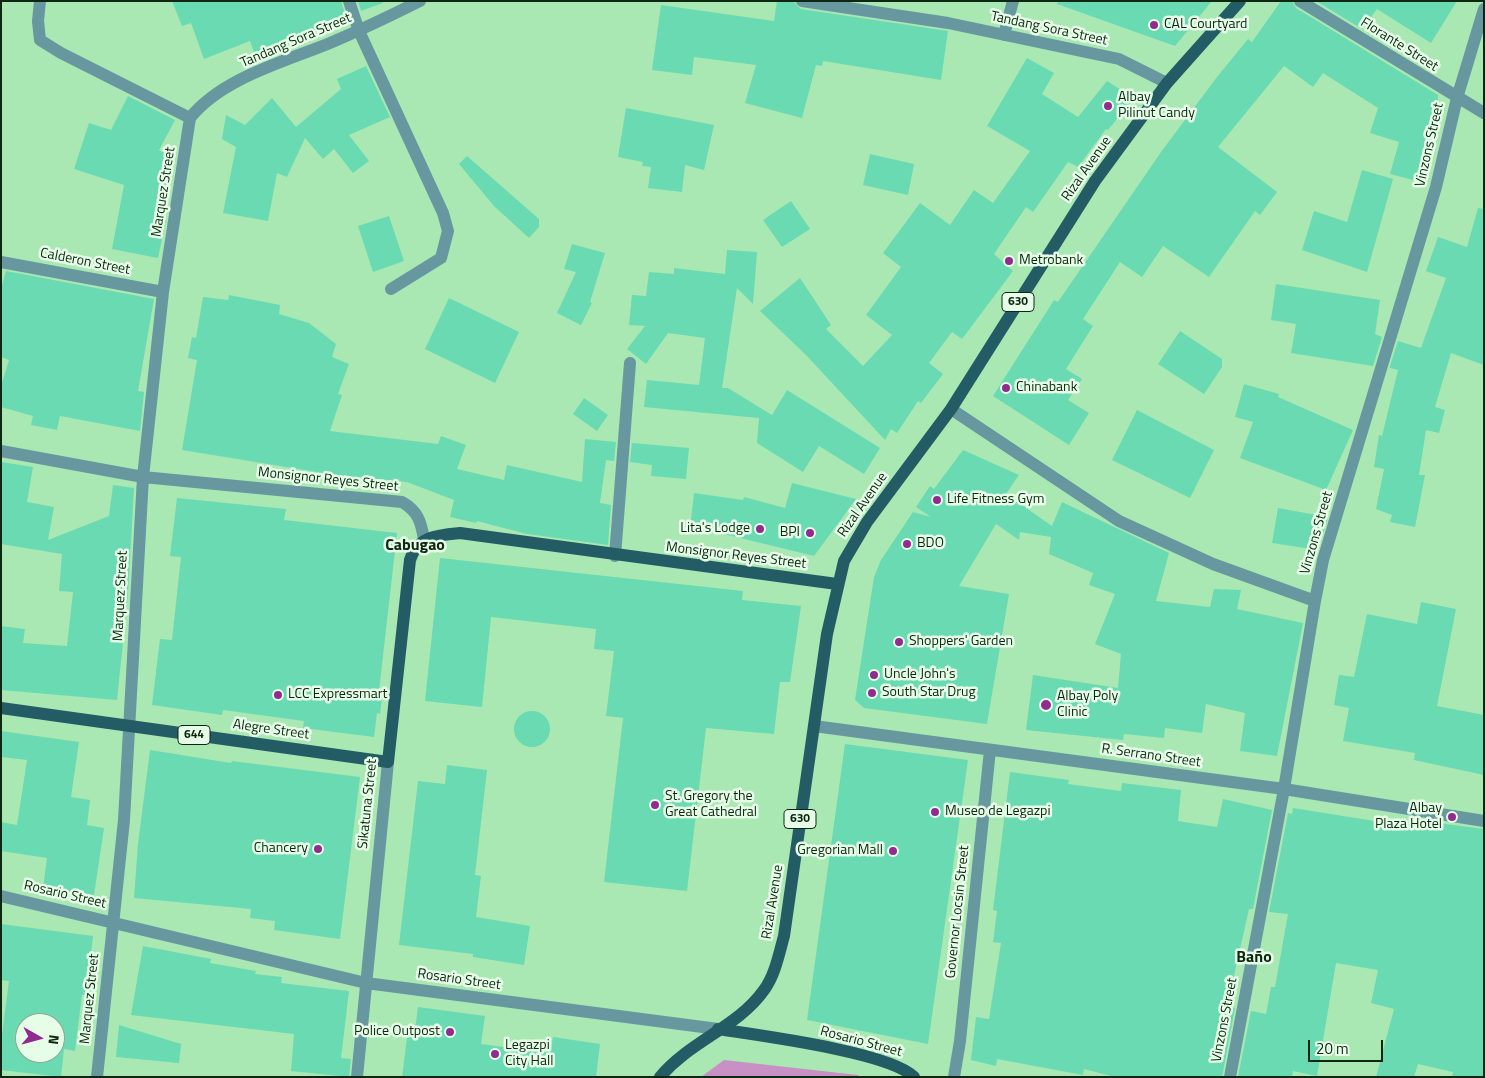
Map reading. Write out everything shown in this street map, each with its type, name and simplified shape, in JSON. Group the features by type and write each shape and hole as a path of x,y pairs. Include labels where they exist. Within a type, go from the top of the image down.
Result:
{"main road":[{"name":"Rizal Avenue","path":"660,1077 687,1051 740,1016 765,989 776,965 784,936 822,661 837,584 844,561 866,522 950,409 1095,180 1167,83 1240,1"},
{"name":"Monsignor Reyes Street","path":"424,539 460,533 616,556 837,584"},
{"name":"Sikatuna Street","path":"388,762 410,560 413,551 424,539"},
{"name":"Alegre Street","path":"1,708 388,762"},
{"name":"Rosario Street","path":"718,1029 794,1041 885,1062 901,1068 914,1077"}],"street":[{"path":"40,1 38,22 40,40 61,53 190,118"},
{"path":"349,1 359,31 443,213 448,231 441,258 391,289"},
{"name":"Tandang Sora Street","path":"190,118 201,104 224,88 359,31 420,1"},
{"name":"Tandang Sora Street","path":"802,1 948,22 1119,59 1167,83"},
{"path":"1004,35 1013,1"},
{"name":"Florante Street","path":"1300,1 1456,98 1484,113"},
{"name":"Vinzons Street","path":"1230,1077 1284,789 1323,560 1436,187 1456,98 1484,9"},
{"name":"Marquez Street","path":"97,1077 124,820 143,477 164,292 190,118"},
{"name":"Calderon Street","path":"1,262 164,292"},
{"path":"616,556 630,363"},
{"path":"950,409 1120,521 1213,564 1315,601"},
{"name":"Monsignor Reyes Street","path":"1,451 143,477 402,502 412,508 419,516 424,539"},
{"name":"R. Serrano Street","path":"814,726 1284,789 1484,821"},
{"name":"Governor Locsin Street","path":"954,1077 960,1041 990,750"},
{"name":"Sikatuna Street","path":"357,1077 388,762"},
{"name":"Rosario Street","path":"1,896 366,983 718,1029"}],"shaded area":[{"path":"724,1060 858,1075 860,1077 701,1077"}],"building":[{"path":"172,1 341,1 346,17 276,48 278,54 257,61 250,41 204,59 191,23 182,26"},
{"path":"358,1 382,1 383,3 361,11"},
{"path":"777,1 794,2 801,9 948,31 941,80 823,61 822,66 816,65 802,118 745,103 756,65 694,57 692,75 652,70 661,5 774,21"},
{"name":"CAL Courtyard","path":"1058,1 1212,1 1175,46 1057,4"},
{"path":"1281,1 1292,1 1296,8 1438,95 1437,120 1417,181 1390,174 1399,142 1370,133 1378,108 1323,73 1313,87 1284,66 1218,147 1277,192 1260,215 1255,211 1209,277 1163,246 1142,277 1120,262 1083,319 1093,326 1066,369 1082,379 1068,400 1089,413 1069,445 993,396 1054,300 1058,302 1161,152 1217,77 1248,39 1252,42"},
{"path":"1316,1 1457,1 1431,43 1377,9 1362,29"},
{"path":"1027,58 1054,73 1042,94 1078,117 1107,81 1134,98 1108,130 1106,129 1078,167 1068,162 1033,212 1026,207 994,254 1013,271 962,339 952,332 929,363 943,374 921,403 918,401 897,433 891,429 885,440 806,355 760,311 800,278 831,325 826,329 863,366 892,335 866,315 901,267 883,253 920,203 950,225 974,190 993,203 1030,151 987,126"},
{"path":"366,66 390,117 349,135 369,161 353,173 334,149 323,159 305,138 287,177 277,173 268,221 223,213 236,147 222,139 226,115 245,125 272,98 296,127 341,89 337,79"},
{"path":"128,96 175,120 159,150 175,159 155,218 166,220 158,258 112,249 124,185 74,169 89,123 111,130"},
{"path":"626,108 714,125 704,170 685,165 682,192 648,188 651,167 642,166 643,162 618,157"},
{"path":"870,154 914,164 908,195 863,185"},
{"path":"467,156 539,219 539,227 529,238 494,206 459,164"},
{"path":"1362,170 1393,179 1367,272 1302,250 1314,211 1347,222"},
{"path":"791,201 810,229 782,247 763,220"},
{"path":"1478,208 1484,209 1484,365 1451,353 1435,407 1445,410 1439,433 1426,430 1419,475 1425,475 1415,527 1390,522 1392,515 1376,509 1384,469 1374,467 1379,435 1382,436 1398,370 1390,368 1390,366 1398,341 1421,348 1446,278 1426,271 1438,237 1467,247"},
{"path":"389,216 404,261 373,272 358,226"},
{"path":"572,244 605,253 590,302 592,303 581,325 557,313 576,272 564,269"},
{"path":"727,250 757,252 753,304 737,288 722,388 728,388 772,415 787,390 880,448 864,474 819,446 803,472 757,443 759,418 644,407 647,380 699,385 705,338 668,333 646,364 627,349 645,326 629,325 632,295 646,296 649,272 674,274 674,268 725,274"},
{"path":"6,271 154,299 138,391 144,392 140,431 60,416 57,430 31,425 33,416 1,407 1,386 9,360 1,357 1,289"},
{"path":"1276,284 1380,300 1375,334 1382,337 1373,366 1291,353 1296,324 1271,320"},
{"path":"229,295 280,305 279,314 309,323 336,344 332,357 349,364 338,394 342,395 330,431 438,444 441,436 466,445 457,469 504,480 507,465 582,482 585,439 616,442 614,461 606,460 600,503 611,505 608,545 527,534 477,521 476,523 450,517 454,500 407,482 329,474 182,450 197,360 188,358 192,337 196,338 203,297 228,300"},
{"path":"449,298 519,332 495,383 425,349"},
{"path":"1180,331 1222,359 1222,367 1204,394 1158,364"},
{"path":"1244,384 1279,394 1278,397 1353,430 1326,490 1240,458 1253,422 1235,417"},
{"path":"584,398 608,415 597,431 573,414"},
{"path":"1137,410 1214,450 1190,498 1112,460"},
{"path":"632,443 689,448 686,479 651,476 652,465 630,462"},
{"path":"963,450 1019,475 1006,494 1052,526 1062,502 1169,553 1156,601 1210,607 1214,589 1241,590 1237,609 1303,623 1277,756 1240,751 1245,713 1206,704 1202,733 1165,728 1164,738 1124,734 1123,740 1026,730 1033,675 1118,688 1121,654 1095,644 1115,594 1089,585 1093,573 1049,554 1051,537 1020,532 1019,540 996,524 959,586 1009,594 987,724 864,708 855,700 874,577 881,560 913,512 931,517 916,507 930,486 934,489"},
{"path":"1,462 33,467 27,502 54,507 48,540 109,516 113,485 134,488 128,594 117,700 1,690 1,626 25,629 23,643 67,646 73,592 59,591 62,554 1,544"},
{"path":"792,483 856,499 814,556 728,535 690,529 694,493 743,500 744,497 785,508"},
{"path":"177,498 286,509 284,520 397,533 379,691 383,691 380,714 377,713 374,737 303,728 304,721 223,710 222,715 152,705 160,639 172,640 181,557 170,556"},
{"path":"1278,508 1328,517 1318,550 1272,543"},
{"name":"St. Gregory the Great Cathedral","path":"440,558 743,591 742,600 801,606 790,682 780,682 774,734 706,728 687,891 604,882 623,718 606,716 614,651 594,649 596,629 491,617 482,707 425,701"},
{"path":"1421,602 1456,609 1437,706 1484,715 1484,775 1414,760 1415,753 1343,741 1349,708 1334,705 1339,675 1354,677 1367,614 1417,624"},
{"path":"532,711 545,716 550,729 545,742 532,747 519,742 514,729 519,716"},
{"path":"1,731 79,742 71,797 90,800 87,825 104,828 94,895 43,888 47,858 1,851 1,822 17,825 27,760 1,757"},
{"name":"Gregorian Mall","path":"845,744 968,760 928,1044 807,1020"},
{"path":"150,750 231,763 232,761 360,777 340,939 274,930 275,921 250,918 251,909 134,898 138,844"},
{"path":"447,765 487,770 475,875 481,876 476,917 530,926 524,965 473,957 473,954 399,945 418,781 445,784"},
{"path":"1010,772 1069,780 1068,784 1121,791 1122,783 1181,790 1178,821 1217,827 1223,799 1272,810 1253,909 1249,909 1227,1007 1235,1008 1222,1077 1115,1077 1084,1069 1083,1075 997,1059 996,1066 971,1060 976,1017 989,1019 1001,943 993,942 997,911 993,910"},
{"path":"1293,808 1387,823 1387,819 1422,824 1422,821 1484,829 1484,1077 1452,1077 1453,1072 1418,1064 1414,1077 1376,1077 1394,1009 1371,1003 1378,970 1336,963 1317,1076 1293,1071 1292,1077 1238,1077 1251,1011 1266,1014 1271,987 1275,987 1288,914 1269,912 1288,813 1292,814"},
{"path":"1,924 93,936 86,995 82,995 75,1051 65,1049 65,1013 15,1013 15,1063 62,1063 61,1077 1,1070 1,1042 9,981 1,980"},
{"path":"143,946 211,959 210,963 256,971 255,974 282,977 281,983 349,991 341,1058 351,1059 349,1077 291,1071 294,1034 131,1015"},
{"path":"418,1007 485,1016 481,1044 550,1053 553,1037 600,1044 596,1077 402,1077 408,1030 415,1030"},
{"path":"119,1025 181,1044 179,1063 116,1057"}],"place":[{"name":"CAL Courtyard","path":"1154,25"},
{"name":"Albay Pilinut Candy","path":"1108,106"},
{"name":"Metrobank","path":"1009,261"},
{"name":"Chinabank","path":"1006,388"},
{"name":"Life Fitness Gym","path":"937,500"},
{"name":"Lita's Lodge","path":"760,529"},
{"name":"BPI","path":"810,533"},
{"name":"BDO","path":"907,544"},
{"name":"Shoppers' Garden","path":"899,642"},
{"name":"Uncle John's","path":"874,675"},
{"name":"South Star Drug","path":"872,693"},
{"name":"LCC Expressmart","path":"278,695"},
{"name":"Albay Poly Clinic","path":"1046,705"},
{"name":"St. Gregory the Great Cathedral","path":"655,805"},
{"name":"Museo de Legazpi","path":"935,812"},
{"name":"Albay Plaza Hotel","path":"1452,817"},
{"name":"Chancery","path":"318,849"},
{"name":"Gregorian Mall","path":"893,851"},
{"name":"Police Outpost","path":"450,1032"},
{"name":"Legazpi City Hall","path":"495,1054"}],"district":[{"name":"Cabugao","path":"415,546"},
{"name":"Baño","path":"1254,958"}]}
